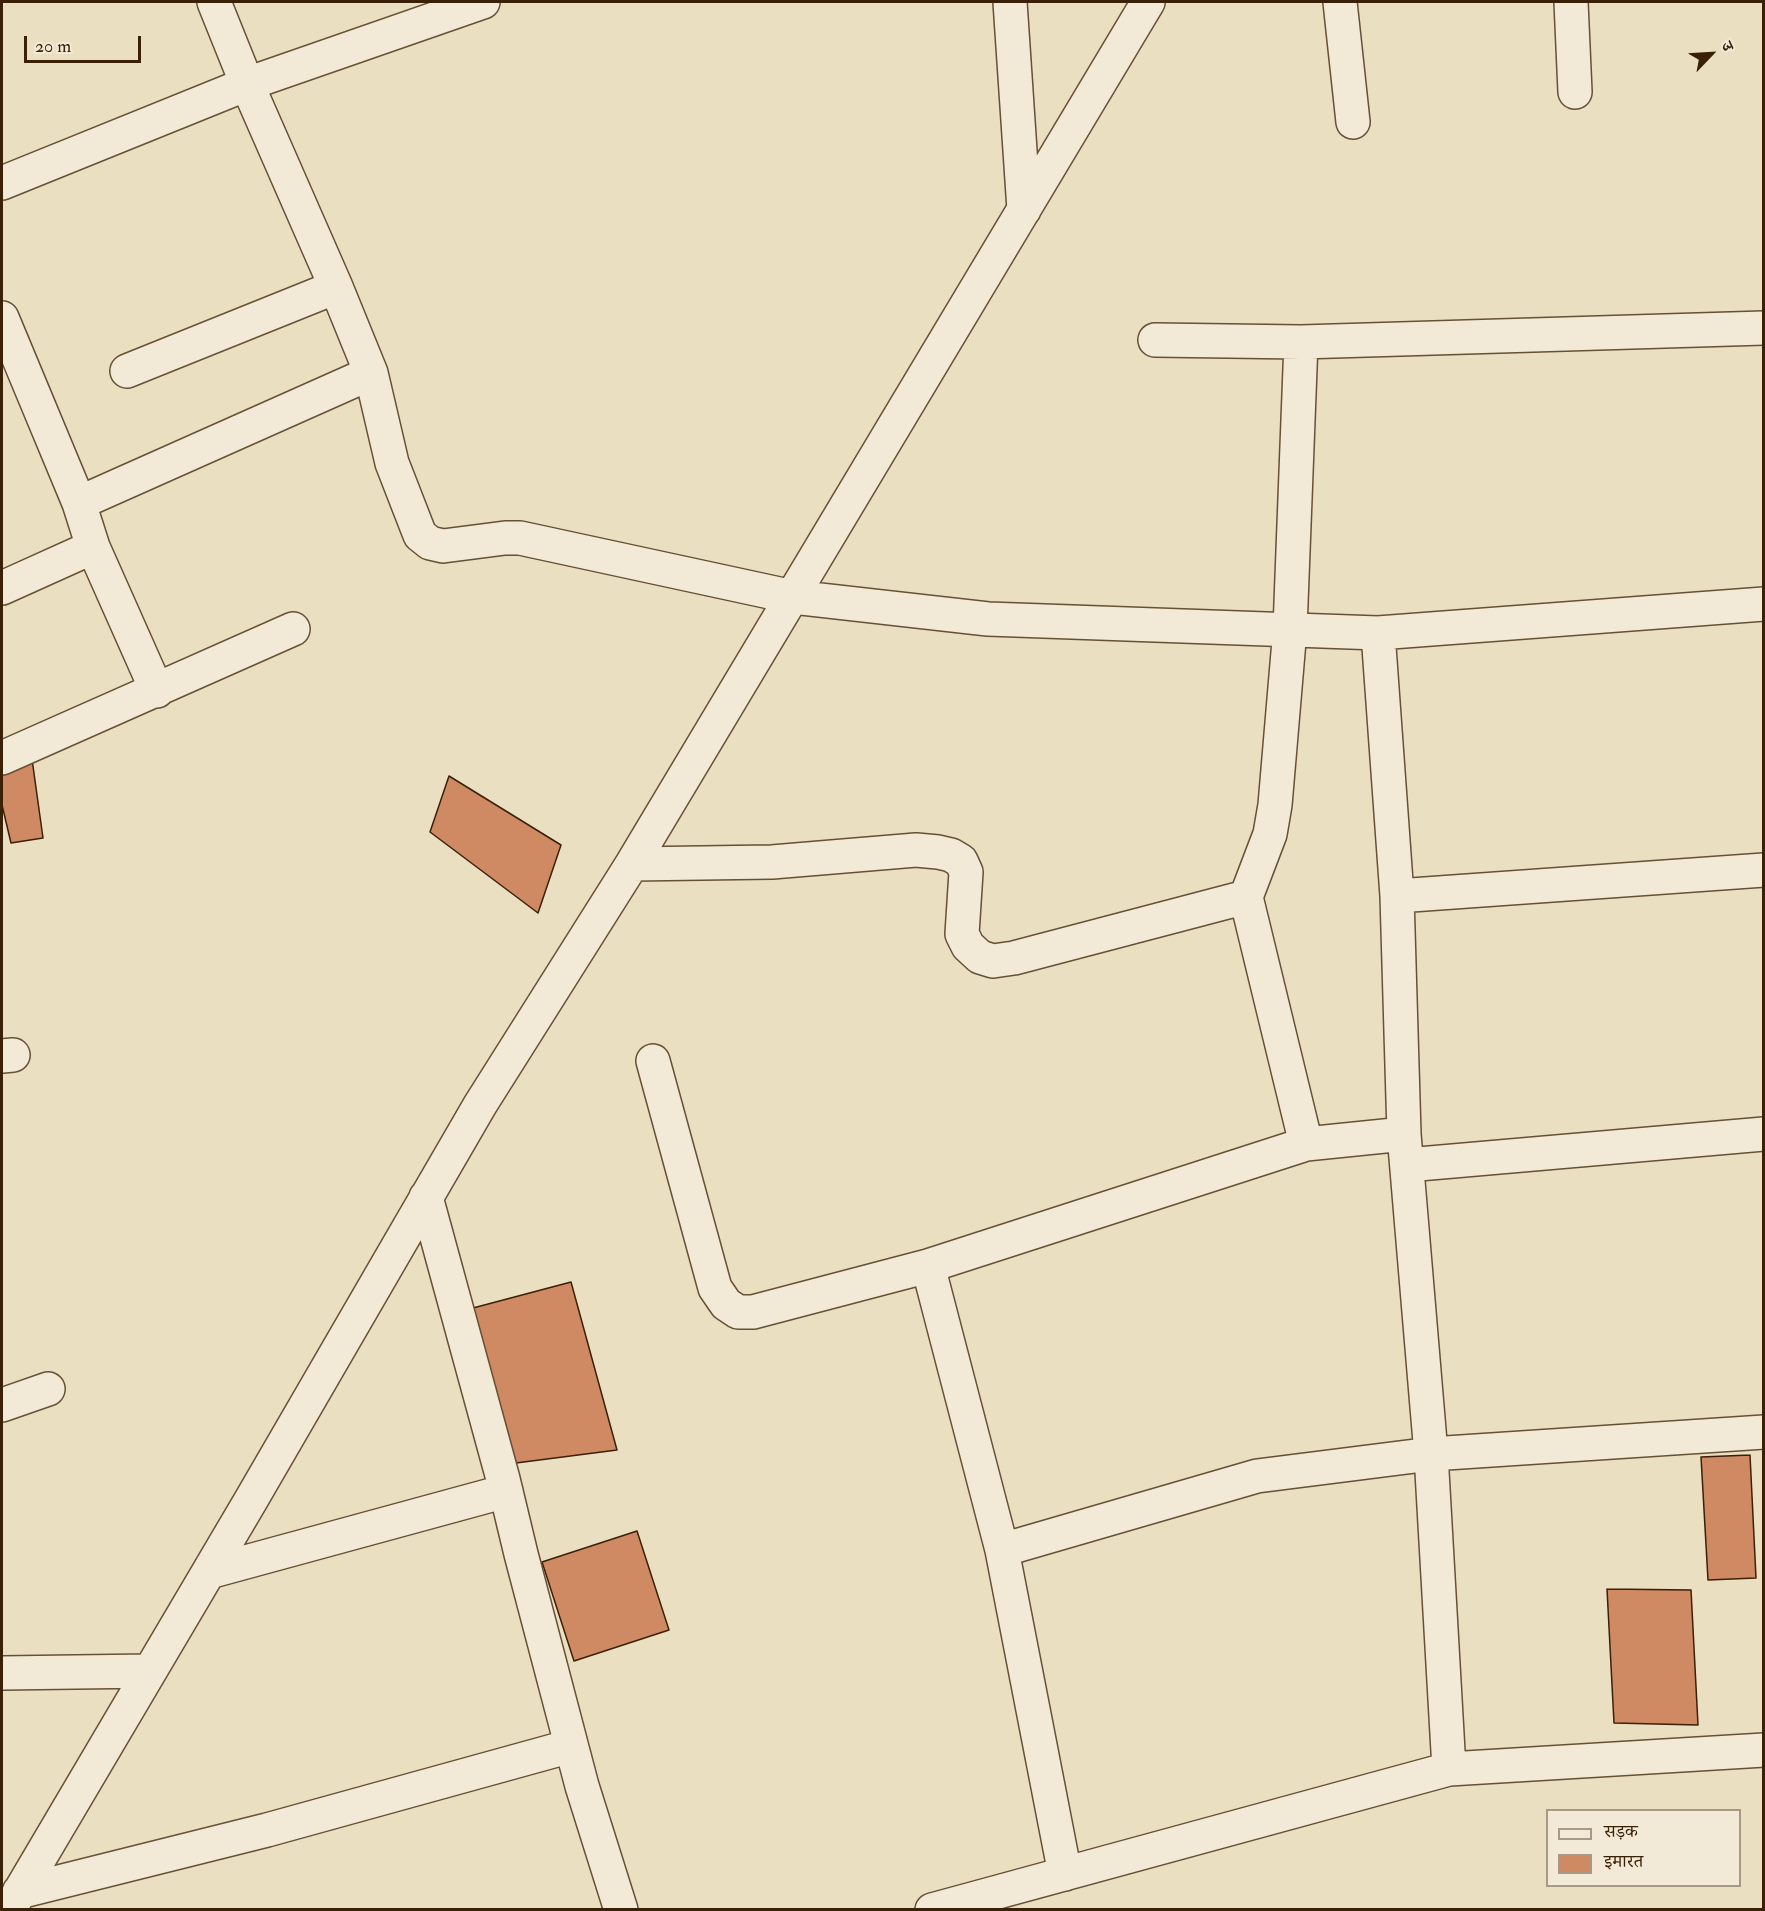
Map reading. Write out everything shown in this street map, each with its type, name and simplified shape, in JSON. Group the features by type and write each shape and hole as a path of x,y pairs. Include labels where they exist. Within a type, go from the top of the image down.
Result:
{"street":[{"path":"214,2 371,373 392,463 420,535 430,543 443,546 520,538 793,597 988,619 1378,633 1764,604"},
{"path":"2,183 247,84 483,2"},
{"path":"1010,2 1024,210"},
{"path":"14,1901 209,1572 480,1105 632,864 1148,2"},
{"path":"1340,2 1353,122"},
{"path":"1571,2 1575,92"},
{"path":"127,371 336,287"},
{"path":"2,318 13,377 79,503 93,547 157,690"},
{"path":"1155,340 1301,342 1764,328"},
{"path":"1301,342 1290,629 1275,806 1270,834 1246,897 1306,1144"},
{"path":"79,503 371,373"},
{"path":"2,588 93,547"},
{"path":"2,758 293,629"},
{"path":"1378,633 1397,896 1406,1150 1431,1454 1449,1769"},
{"path":"632,864 772,862 916,850 951,855 961,861 966,872 962,934 968,946 980,957 993,961 1014,958 1246,897"},
{"path":"1397,896 1764,870"},
{"path":"653,1061 715,1288 726,1304 738,1312 753,1312 928,1266 1306,1144 1406,1150 1764,1134"},
{"path":"426,1197 506,1491 571,1746 621,1910"},
{"path":"928,1266 1002,1550 1065,1874"},
{"path":"2,1405 48,1389"},
{"path":"1002,1550 1257,1476 1431,1454 1764,1432"},
{"path":"209,1572 506,1491"},
{"path":"2,1673 150,1671"},
{"path":"14,1901 571,1746"},
{"path":"932,1910 1449,1769 1764,1750"}],"building":[{"path":"32,759 43,838 11,843 2,805 2,769"},
{"path":"449,776 561,845 538,913 430,832"},
{"path":"571,1282 617,1450 516,1463 473,1308"},
{"path":"1750,1455 1756,1578 1708,1580 1701,1457"},
{"path":"637,1531 669,1630 574,1661 542,1562"},
{"path":"1607,1589 1691,1590 1698,1725 1614,1723"}]}
